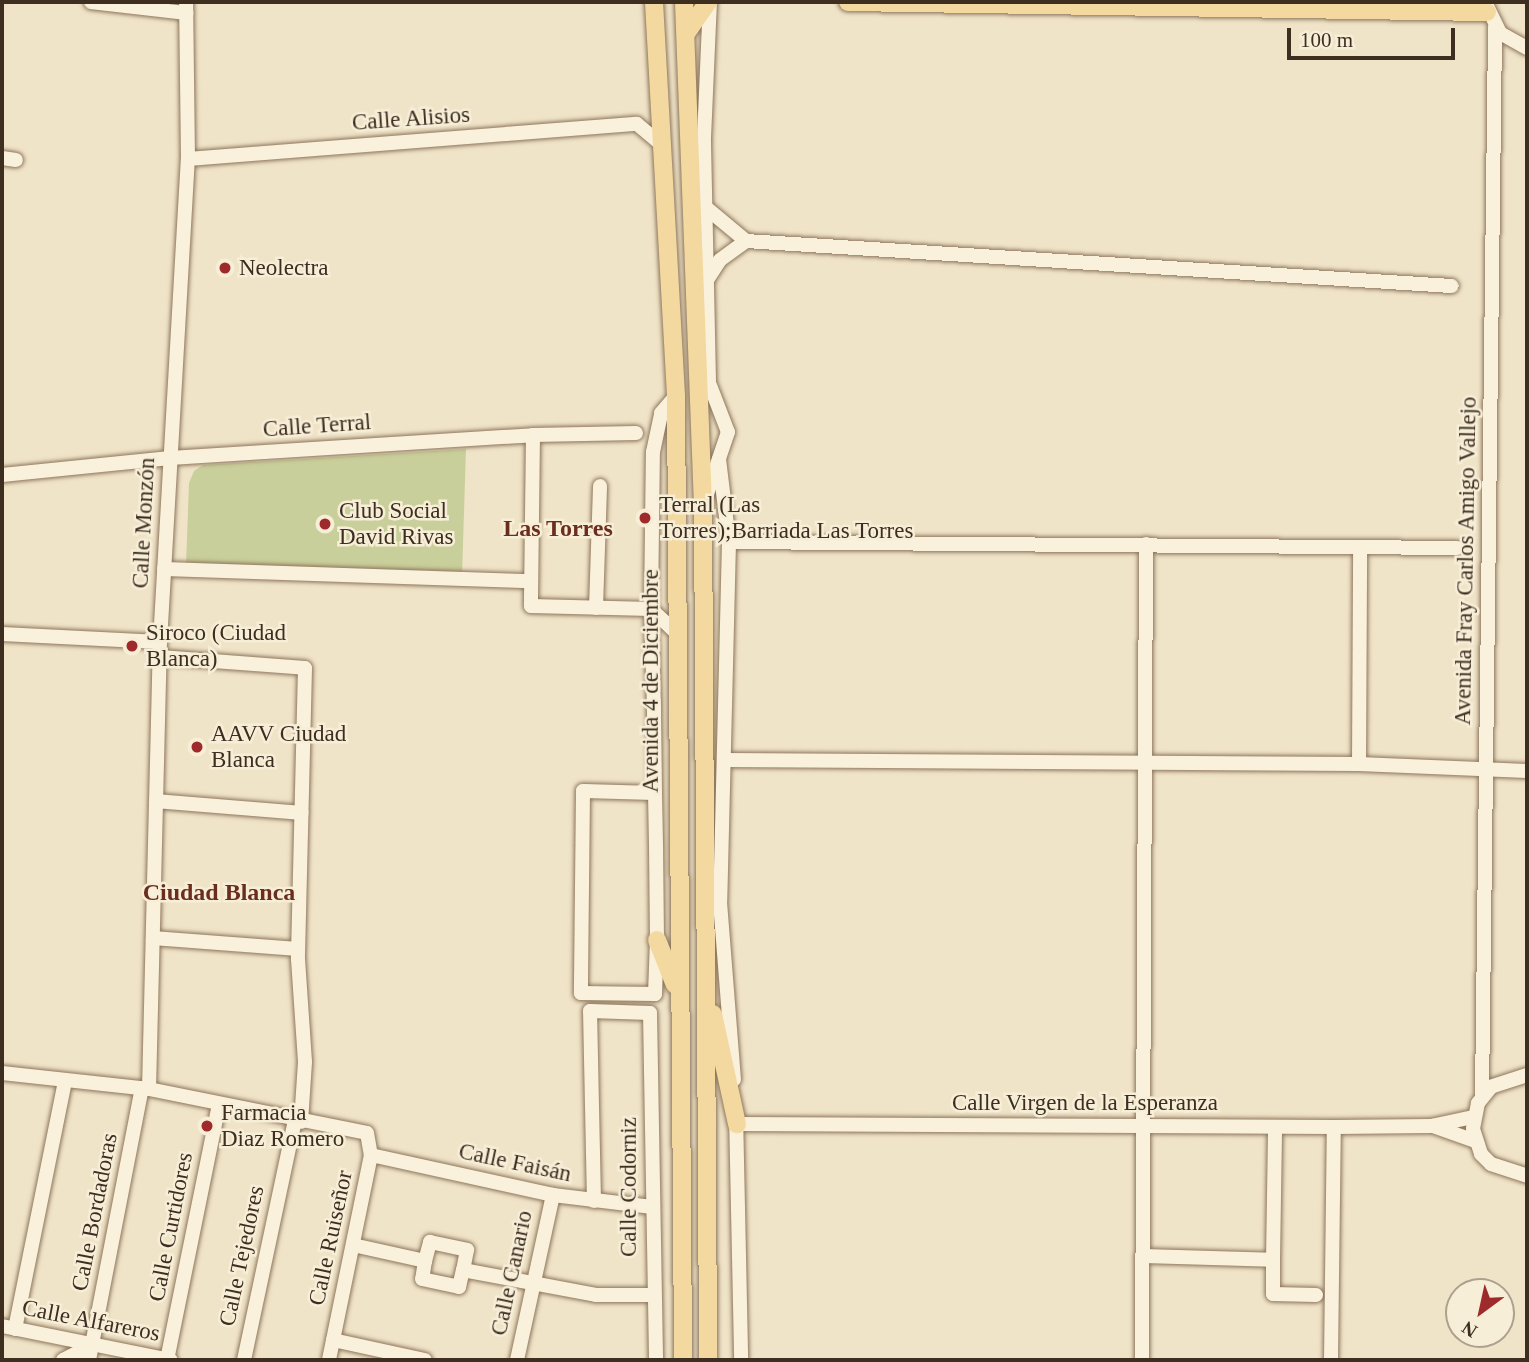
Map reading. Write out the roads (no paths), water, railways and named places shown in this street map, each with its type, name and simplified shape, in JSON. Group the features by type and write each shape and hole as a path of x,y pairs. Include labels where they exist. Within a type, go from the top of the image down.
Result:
{"main road":[{"name":"Avenida 4 de Diciembre","path":"654,2 676,396 675,631 684,1360"},
{"path":"684,2 701,362 708,1360"},
{"path":"687,32 709,2"},
{"path":"849,2 1489,14"},
{"path":"657,940 679,996"},
{"path":"705,982 737,1124"}],"street":[{"path":"91,2 186,7"},
{"path":"709,2 704,206 709,382"},
{"name":"Calle Monzón","path":"146,1088 153,938 160,650 188,159 186,7"},
{"path":"1489,14 1527,48"},
{"name":"Avenida Fray Carlos Amigo Vallejo","path":"1482,1096 1489,14"},
{"name":"Calle Alisios","path":"188,159 637,124 664,146"},
{"path":"704,206 746,241 1452,286"},
{"path":"707,280 720,260 746,241"},
{"path":"701,362 728,432 703,505"},
{"path":"653,452 636,433 661,413 676,396"},
{"path":"655,793 583,791 581,993 655,994 657,940 655,793 651,609 653,452 661,413"},
{"name":"Calle Terral","path":"2,475 170,458 533,435 636,433"},
{"path":"533,435 531,606 651,609 675,631"},
{"path":"719,459 729,542 720,902 737,1124 741,1360"},
{"path":"596,608 600,486"},
{"path":"729,542 1457,548"},
{"path":"1142,1360 1142,764 1146,544"},
{"path":"1360,548 1360,764"},
{"path":"164,569 531,581"},
{"path":"2,634 160,650"},
{"name":"Calle Tejedores","path":"160,650 305,668 298,949 305,1062 298,1121 243,1360"},
{"path":"725,761 1360,764 1527,771"},
{"path":"156,801 302,813"},
{"path":"153,938 298,949"},
{"name":"Calle Codorniz","path":"594,1201 590,1011 650,1013 652,1295 656,1360"},
{"path":"2,1073 146,1088 298,1121"},
{"path":"1527,1075 1502,1080 1482,1096 1474,1117 1475,1141 1490,1164 1527,1176"},
{"path":"8,1328 65,1080"},
{"name":"Calle Bordadoras","path":"89,1360 146,1088"},
{"name":"Calle Curtidores","path":"169,1360 219,1104"},
{"name":"Calle Virgen de la Esperanza","path":"737,1124 1334,1127 1432,1126 1474,1117"},
{"name":"Calle Ruiseñor","path":"298,1121 360,1130 371,1139 371,1156 329,1360"},
{"name":"Calle Virgen de la Esperanza","path":"1432,1126 1475,1141"},
{"path":"1275,1127 1273,1294 1316,1296"},
{"path":"1331,1360 1334,1127"},
{"name":"Calle Faisán","path":"371,1156 552,1195 652,1208"},
{"name":"Calle Canario","path":"517,1360 552,1195"},
{"path":"430,1242 467,1250 458,1287 422,1279 425,1261 430,1242"},
{"path":"353,1245 425,1261"},
{"path":"1142,1255 1273,1260"},
{"path":"463,1270 596,1295 652,1295"},
{"name":"Calle Alfareros","path":"8,1328 169,1360"},
{"path":"333,1340 425,1360"},
{"path":"63,1360 93,1345"}],"place":[{"name":"Neolectra","path":"225,268"},
{"name":"Terral (Las Torres);Barriada Las Torres","path":"645,518"},
{"name":"Club Social David Rivas","path":"325,524"},
{"name":"Siroco (Ciudad Blanca)","path":"132,646"},
{"name":"AAVV Ciudad Blanca","path":"197,747"},
{"name":"Farmacia Diaz Romero","path":"207,1126"}],"district":[{"name":"Las Torres","path":"558,529"},
{"name":"Ciudad Blanca","path":"219,893"}]}
